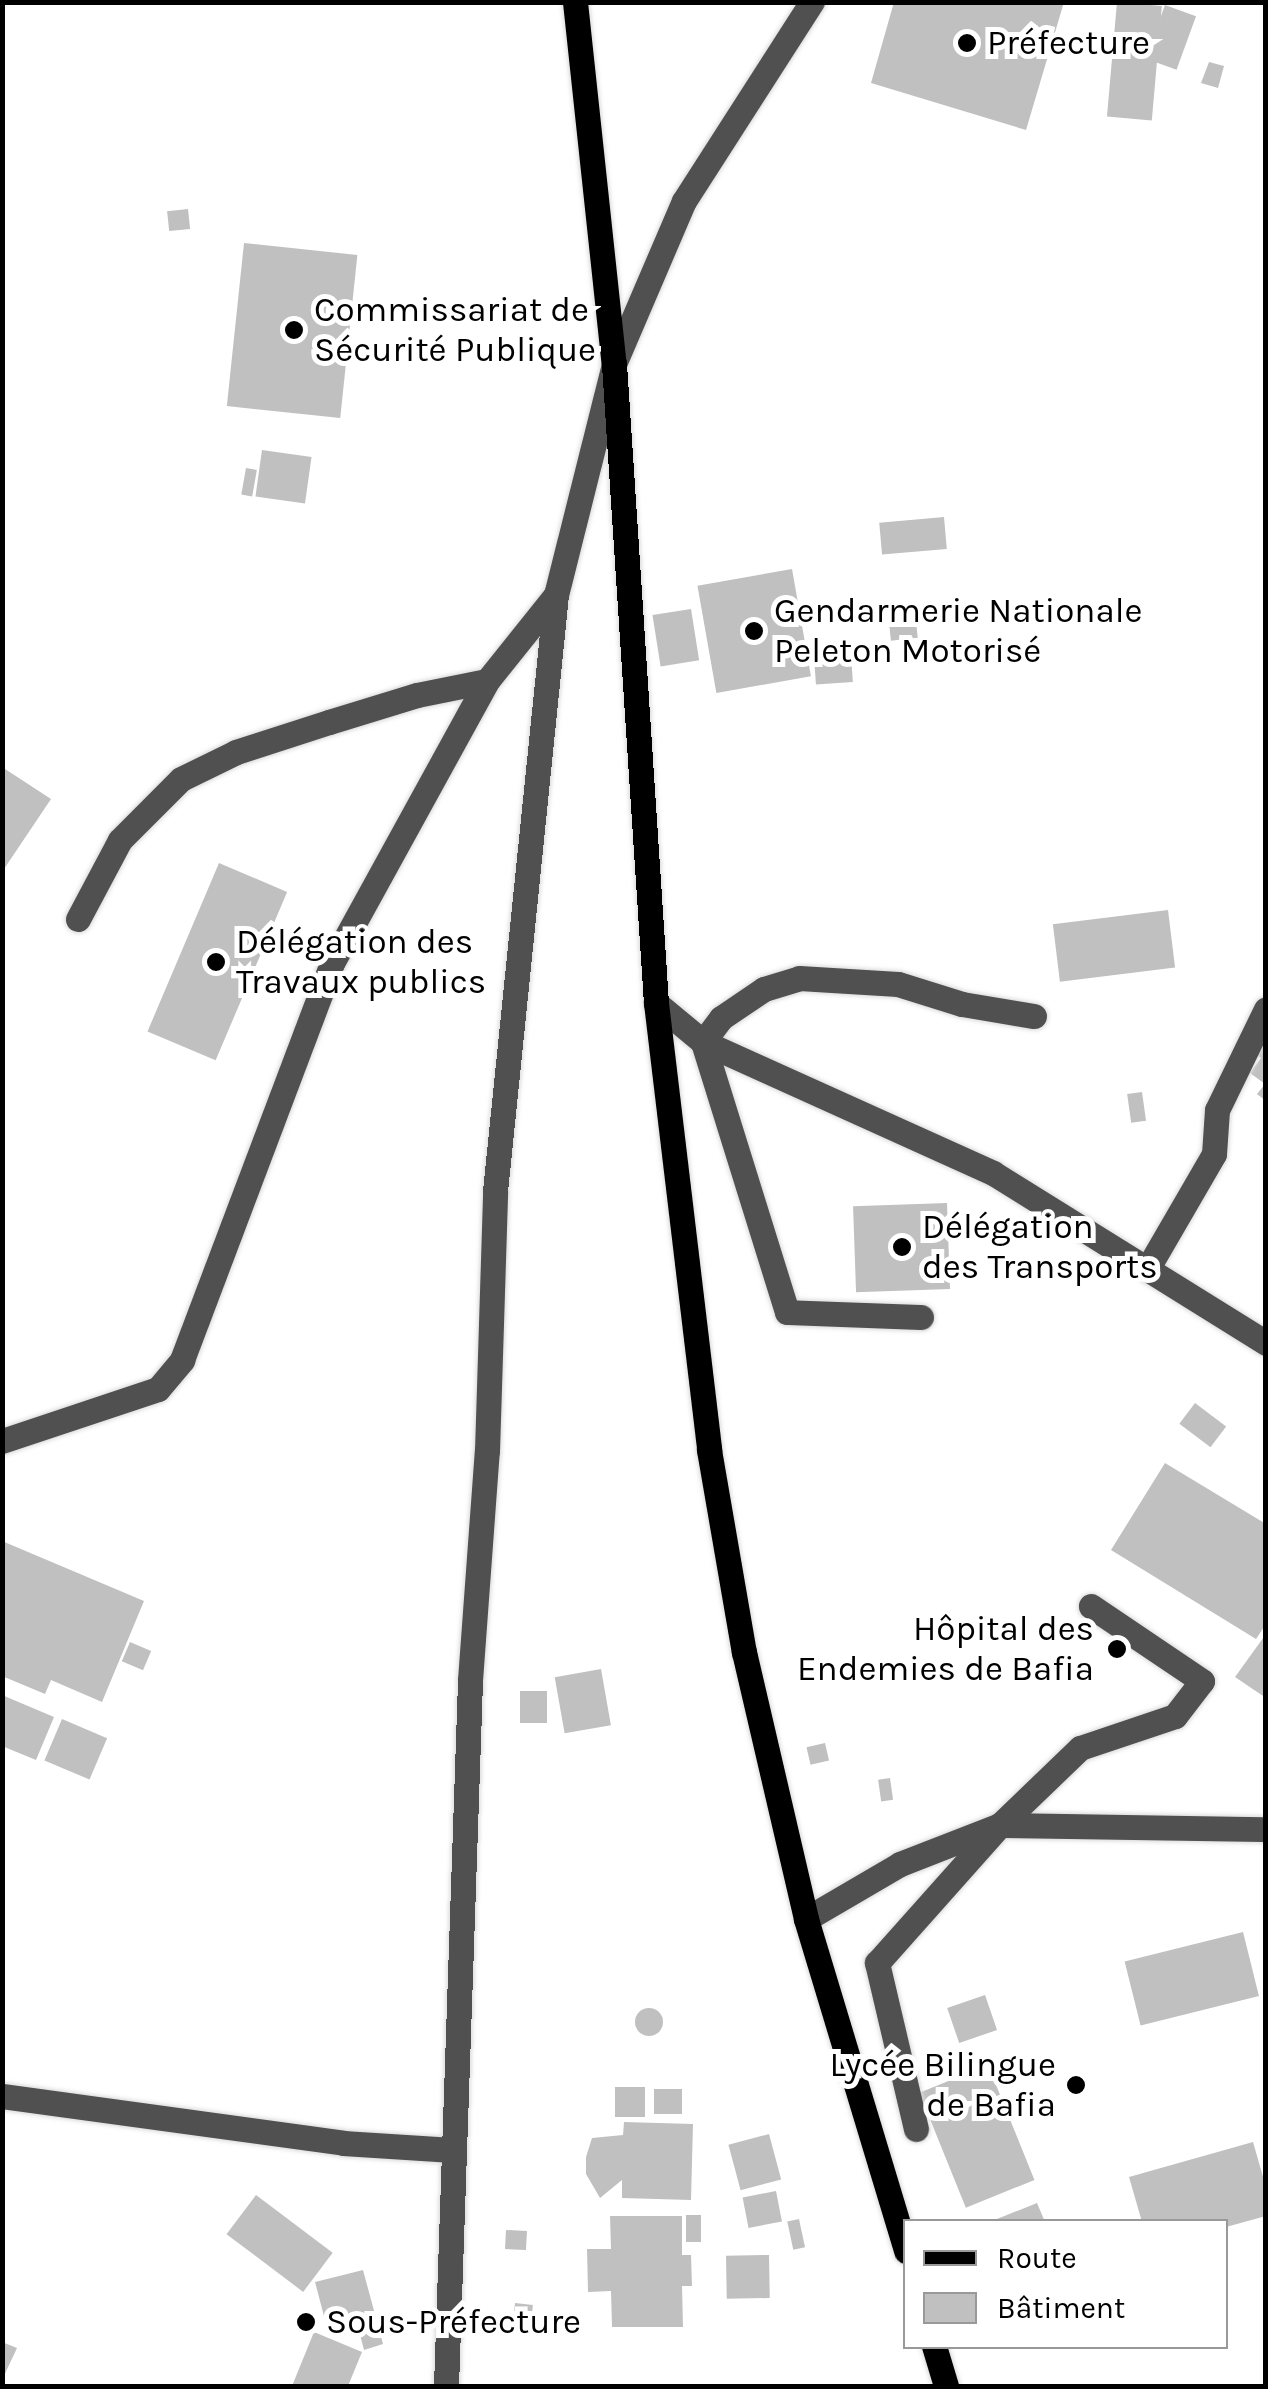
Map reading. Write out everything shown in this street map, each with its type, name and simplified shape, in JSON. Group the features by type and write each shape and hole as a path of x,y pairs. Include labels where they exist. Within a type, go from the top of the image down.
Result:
{"main road":[{"path":"575,2 614,364 656,1003 709,1450 744,1652 806,1918 903,2241"},
{"path":"935,2349 946,2386"}],"street":[{"path":"446,2386 470,1680 486,1451 495,1191 556,595 614,364 684,201 812,2"},
{"path":"2,1442 158,1389 182,1360 332,964 487,681 556,595"},
{"path":"78,919 120,840 180,779 236,752 329,722 417,695 487,681"},
{"path":"703,1042 721,1018 764,989 799,978 898,984 962,1004 1034,1016"},
{"path":"656,1003 703,1042 993,1172 1149,1266 1266,1343"},
{"path":"1149,1266 1214,1154 1217,1110 1266,1009"},
{"path":"703,1042 787,1312 921,1317"},
{"path":"916,2129 878,1963 1000,1825 1080,1748 1175,1716 1202,1681 1091,1606"},
{"path":"806,1918 900,1864 1000,1825 1266,1828"},
{"path":"2,2096 342,2144 453,2150"}],"building":[{"name":"Préfecture","path":"894,2 1064,2 1026,130 871,83"},
{"path":"1117,2 1162,6 1152,120 1107,117"},
{"path":"1165,5 1196,16 1177,70 1146,59"},
{"path":"1209,62 1224,66 1218,88 1201,83"},
{"path":"188,209 190,229 169,231 167,211"},
{"name":"Commissariat de Sécurité Publique","path":"244,243 357,255 340,418 227,406"},
{"path":"262,450 312,457 305,504 255,497"},
{"path":"246,468 257,470 252,496 241,495"},
{"path":"944,517 947,549 882,555 879,523"},
{"name":"Gendarmerie Nationale Peleton Motorisé","path":"792,569 811,676 716,693 697,586"},
{"path":"914,602 918,638 891,641 887,605"},
{"path":"691,609 699,660 661,666 652,615"},
{"path":"850,641 853,682 816,684 813,644"},
{"path":"2,767 51,799 2,872"},
{"name":"Délégation des Travaux publics","path":"219,863 287,892 216,1060 147,1031"},
{"path":"1168,910 1175,968 1060,982 1053,924"},
{"path":"1266,1025 1266,1101 1257,1094 1265,1084 1250,1073 1261,1058 1249,1049"},
{"path":"1142,1092 1146,1121 1131,1123 1127,1094"},
{"name":"Délégation des Transports","path":"947,1203 950,1289 856,1292 853,1206"},
{"path":"1195,1403 1226,1426 1210,1447 1179,1424"},
{"path":"1165,1463 1266,1524 1266,1624 1256,1639 1111,1550"},
{"path":"2,1541 144,1601 102,1702 51,1680 45,1694 2,1676"},
{"path":"1266,1634 1266,1698 1235,1677"},
{"path":"130,1642 151,1651 143,1670 122,1661"},
{"path":"601,1669 611,1725 565,1733 555,1677"},
{"path":"520,1691 547,1691 547,1723 520,1723"},
{"path":"2,1695 54,1717 36,1760 2,1746"},
{"path":"62,1719 107,1738 90,1780 44,1760"},
{"path":"825,1743 829,1761 811,1765 806,1747"},
{"path":"890,1778 893,1800 881,1801 878,1780"},
{"path":"1243,1932 1259,1996 1141,2026 1125,1962"},
{"path":"985,1995 997,2030 959,2043 947,2008"},
{"path":"649,2008 659,2012 663,2022 659,2032 649,2036 639,2032 635,2022 639,2012"},
{"path":"988,2065 1034,2180 966,2208 919,2093"},
{"path":"615,2087 645,2087 645,2117 615,2117"},
{"path":"654,2089 682,2089 682,2114 654,2114"},
{"path":"624,2122 693,2124 691,2200 622,2198 622,2180 600,2198 586,2174 592,2138 623,2135"},
{"path":"769,2134 781,2179 741,2190 728,2145"},
{"path":"1253,2142 1266,2187 1266,2216 1228,2226 1228,2219 1141,2219 1129,2177"},
{"path":"776,2191 782,2221 749,2228 743,2197"},
{"path":"256,2195 333,2253 303,2292 227,2234"},
{"path":"1037,2203 1044,2219 997,2219"},
{"path":"686,2215 701,2215 701,2242 686,2242"},
{"path":"610,2216 682,2216 682,2255 691,2255 692,2286 682,2286 683,2327 612,2327 611,2291 588,2292 587,2249 611,2249"},
{"path":"799,2219 805,2247 793,2250 787,2221"},
{"path":"506,2230 527,2231 526,2250 505,2249"},
{"path":"769,2255 770,2298 727,2299 726,2256"},
{"path":"363,2270 383,2344 364,2350 358,2327 329,2335 315,2282"},
{"path":"515,2303 533,2305 531,2319 514,2317"},
{"path":"314,2332 362,2352 348,2386 292,2386"},
{"path":"2,2342 17,2348 2,2380"}],"place":[{"name":"Préfecture","path":"967,43"},
{"name":"Commissariat de Sécurité Publique","path":"294,330"},
{"name":"Gendarmerie Nationale Peleton Motorisé","path":"754,631"},
{"name":"Délégation des Travaux publics","path":"216,962"},
{"name":"Délégation des Transports","path":"902,1247"},
{"name":"Hôpital des Endemies de Bafia","path":"1117,1649"},
{"name":"Lycée Bilingue de Bafia","path":"1076,2085"},
{"name":"Sous-Préfecture","path":"306,2322"}]}
